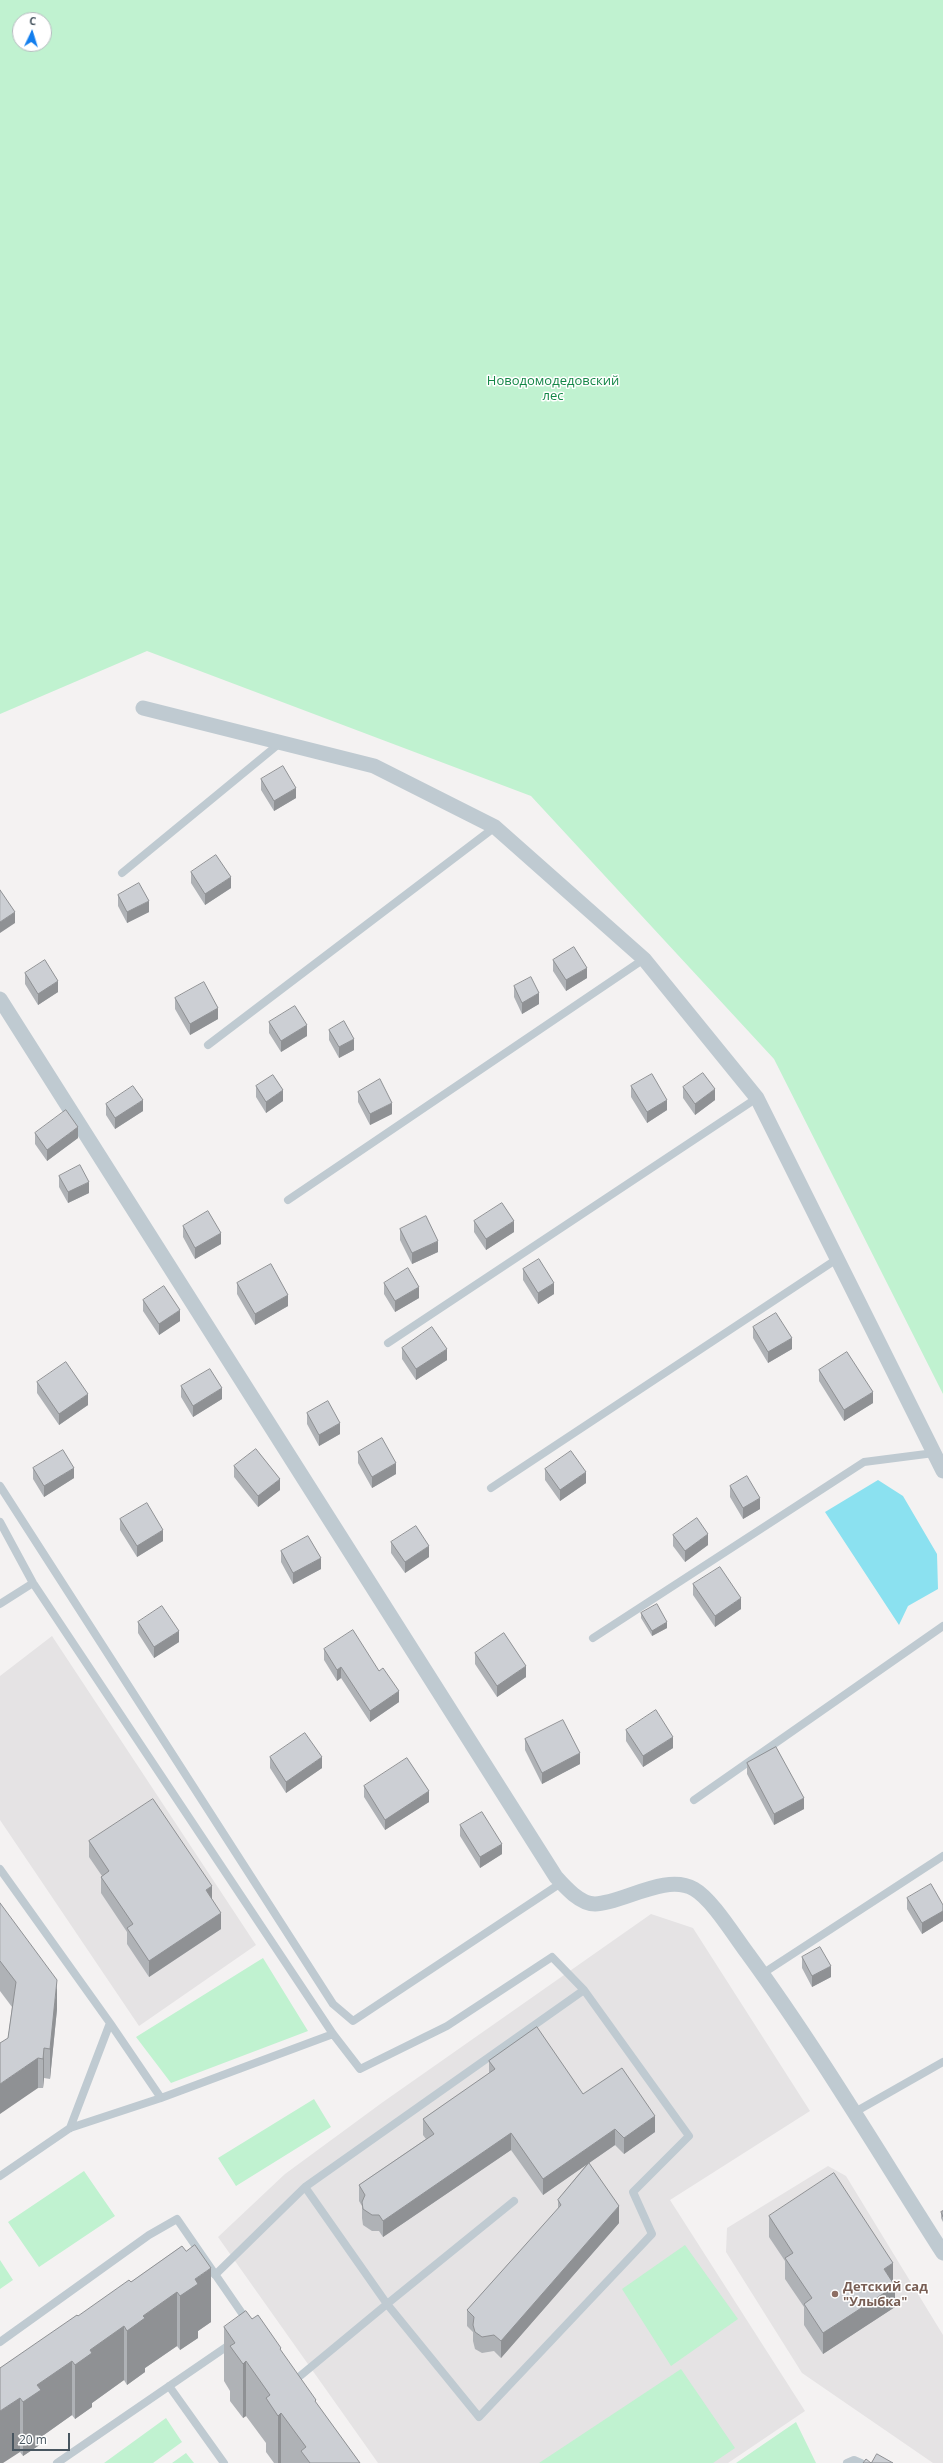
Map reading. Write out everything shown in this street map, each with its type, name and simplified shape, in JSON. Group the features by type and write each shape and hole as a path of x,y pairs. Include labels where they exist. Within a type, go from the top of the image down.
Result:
{"street":[{"path":"143,708 374,766 495,827 644,960 757,1098 943,1472"},
{"path":"0,999 561,1883 573,1894 594,1904 670,1884 694,1889 717,1911 762,1974 855,2112 943,2253"}],"lane":[{"path":"122,873 280,743"},
{"path":"208,1045 495,827"},
{"path":"288,1200 644,960"},
{"path":"388,1343 757,1098"},
{"path":"491,1488 837,1259"},
{"path":"593,1638 864,1462 934,1453"},
{"path":"0,1486 333,2004 353,2021 561,1883"},
{"path":"0,1522 33,1583 333,2034 360,2069 447,2026 552,1957 584,1990 689,2136 633,2192 652,2234 479,2417 387,2304 306,2187"},
{"path":"0,1604 33,1583"},
{"path":"694,1800 943,1626"},
{"path":"762,1974 943,1856"},
{"path":"0,1869 110,2023 161,2098"},
{"path":"215,2275 306,2187 584,1990"},
{"path":"70,2128 110,2023"},
{"path":"0,2176 70,2128 161,2098 333,2034"},
{"path":"855,2112 943,2062"},
{"path":"294,2381 514,2201"},
{"path":"0,2342 149,2235 177,2219 252,2329 60,2462"},
{"path":"169,2386 224,2463"},
{"path":"847,2463 854,2460 861,2463"}],"shaded area":[{"path":"52,1636 256,1945 139,2026 0,1820 0,1676"},
{"path":"651,1914 693,1928 810,2111 670,2200 805,2411 728,2463 378,2463 218,2237 285,2174 383,2102"},
{"name":"Детский сад \"Улыбка\"","path":"828,2166 846,2176 943,2335 943,2463 933,2463 802,2373 726,2252 727,2228"}],"green space":[{"name":"Новодомодедовский лес","path":"0,0 943,0 943,1394 774,1059 531,796 147,651 0,714"},
{"path":"263,1958 308,2031 171,2083 136,2037"},
{"path":"314,2099 331,2127 236,2186 218,2158"},
{"path":"84,2171 115,2216 39,2267 8,2222"},
{"path":"685,2245 738,2319 671,2366 622,2289"},
{"path":"0,2260 13,2280 0,2289"},
{"path":"681,2369 735,2448 713,2463 539,2463"},
{"path":"166,2418 182,2442 153,2463 104,2463"},
{"path":"796,2422 816,2463 736,2463"},
{"path":"186,2453 194,2463 172,2463"}],"water":[{"path":"878,1480 903,1496 937,1554 938,1589 908,1606 899,1625 825,1512"}],"building":[{"path":"283,766 296,788 274,801 261,779"},
{"path":"216,855 231,877 205,894 191,872"},
{"path":"139,883 149,901 127,912 118,895"},
{"path":"0,890 15,912 0,922"},
{"path":"574,947 587,968 566,980 553,960"},
{"path":"45,960 58,981 38,994 25,973"},
{"path":"531,977 539,993 522,1003 514,986"},
{"path":"204,982 218,1008 190,1024 175,998"},
{"path":"295,1006 307,1025 281,1041 269,1022"},
{"path":"344,1021 354,1039 339,1047 329,1030"},
{"path":"703,1073 715,1089 695,1104 683,1087"},
{"path":"652,1074 667,1100 647,1112 631,1086"},
{"path":"273,1075 283,1090 266,1102 256,1086"},
{"path":"380,1079 392,1103 370,1114 358,1092"},
{"path":"133,1086 143,1100 115,1118 106,1104"},
{"path":"66,1110 78,1127 47,1150 35,1133"},
{"path":"80,1165 89,1182 68,1192 59,1176"},
{"path":"502,1203 514,1221 486,1239 474,1221"},
{"path":"208,1211 221,1233 195,1248 183,1226"},
{"path":"426,1216 438,1241 412,1253 400,1229"},
{"path":"539,1259 554,1283 538,1293 523,1269"},
{"path":"271,1264 288,1295 255,1314 237,1283"},
{"path":"408,1268 419,1287 395,1301 384,1283"},
{"path":"164,1286 180,1310 159,1324 143,1300"},
{"path":"776,1313 792,1338 768,1352 753,1327"},
{"path":"432,1327 447,1349 416,1369 402,1348"},
{"path":"847,1352 873,1392 844,1410 819,1370"},
{"path":"66,1362 88,1394 59,1414 37,1382"},
{"path":"210,1369 222,1388 193,1406 181,1386"},
{"path":"328,1401 340,1423 319,1435 307,1413"},
{"path":"382,1438 396,1463 372,1477 358,1452"},
{"path":"256,1449 280,1479 258,1496 234,1466"},
{"path":"63,1450 74,1468 44,1486 33,1468"},
{"path":"571,1451 586,1472 560,1490 545,1469"},
{"path":"747,1476 760,1498 743,1508 730,1486"},
{"path":"147,1503 163,1530 137,1546 120,1519"},
{"path":"697,1518 708,1534 685,1551 673,1535"},
{"path":"416,1526 429,1546 405,1562 391,1542"},
{"path":"308,1536 321,1558 293,1573 281,1551"},
{"path":"720,1567 741,1598 715,1616 693,1584"},
{"path":"657,1604 667,1622 652,1631 641,1613"},
{"path":"162,1606 179,1631 154,1647 138,1622"},
{"path":"353,1630 379,1671 383,1668 399,1691 370,1711 341,1667 337,1670 324,1649"},
{"path":"504,1633 526,1666 497,1686 475,1653"},
{"path":"656,1710 673,1737 643,1756 626,1730"},
{"path":"563,1720 580,1753 542,1773 525,1739"},
{"path":"305,1733 322,1757 286,1782 270,1757"},
{"path":"776,1747 804,1798 774,1814 747,1763"},
{"path":"407,1758 429,1791 385,1820 364,1786"},
{"path":"153,1799 212,1886 206,1890 221,1913 149,1961 127,1928 133,1924 101,1877 109,1871 89,1841"},
{"path":"482,1812 502,1844 480,1857 460,1825"},
{"path":"931,1884 943,1905 943,1911 922,1923 907,1898"},
{"path":"0,1903 57,1980 50,2049 44,2048 43,2059 38,2058 0,2084 0,2043 8,2038 16,1982 0,1961"},
{"path":"820,1947 831,1966 812,1976 802,1957"},
{"path":"537,2027 583,2094 622,2068 655,2116 624,2138 615,2129 543,2179 511,2133 383,2221 379,2215 372,2215 363,2209 362,2202 365,2195 359,2185 434,2134 423,2119 495,2069 489,2061"},
{"path":"589,2163 619,2206 501,2341 494,2335 482,2337 475,2332 473,2325 474,2317 467,2310 561,2205 558,2200"},
{"path":"834,2173 893,2263 884,2269 895,2286 823,2333 804,2304 812,2298 785,2258 793,2253 769,2216"},
{"path":"195,2245 211,2268 195,2279 198,2284 180,2296 177,2292 143,2316 145,2318 127,2331 124,2326 90,2350 92,2353 75,2365 72,2361 37,2385 41,2390 23,2402 20,2398 0,2411 0,2368 129,2280 131,2282 182,2246 186,2251"},
{"path":"246,2311 252,2319 258,2315 316,2400 315,2401 360,2463 310,2463 301,2451 306,2447 281,2413 278,2416 266,2398 270,2395 246,2361 243,2364 230,2346 235,2343 224,2327"},
{"path":"877,2454 893,2463 871,2463"},
{"path":"866,2459 871,2463 863,2463"}],"place":[{"name":"Детский сад \"Улыбка\"","path":"835,2294"}]}
